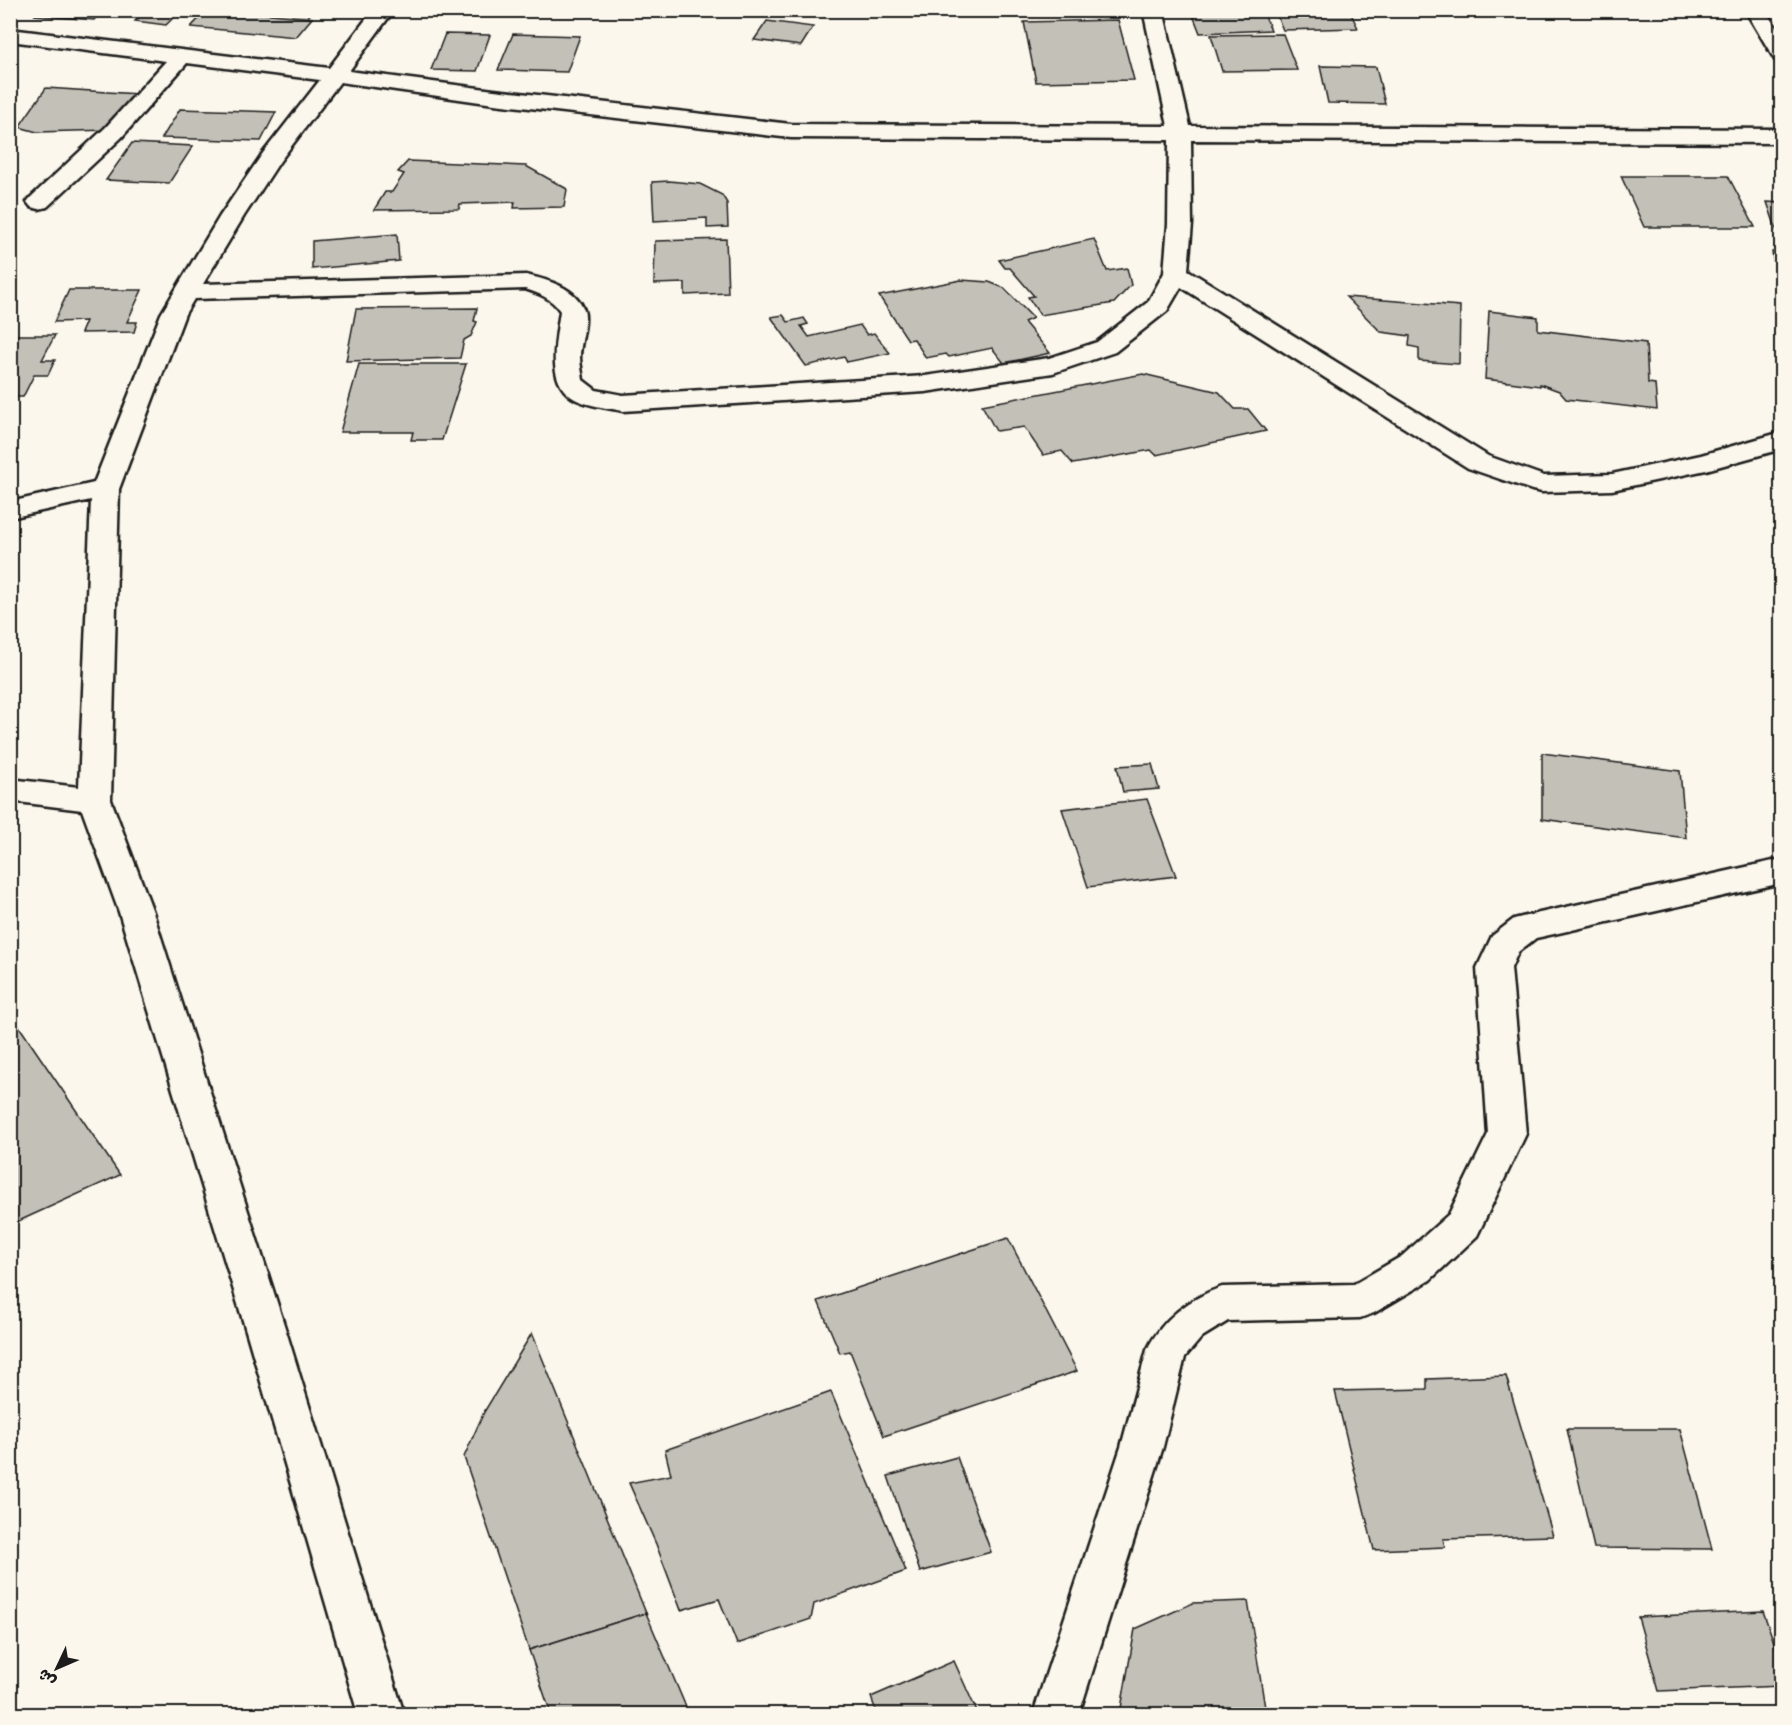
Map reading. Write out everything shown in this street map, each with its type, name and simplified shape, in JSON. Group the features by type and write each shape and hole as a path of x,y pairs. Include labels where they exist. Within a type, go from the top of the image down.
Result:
{"street":[{"path":"381,1714 267,1334 136,912 94,800 105,489 173,314 232,216 271,158 384,10"},
{"path":"187,292 526,282 549,289 566,301 572,311 567,358 571,383 588,396 623,404 925,384 1053,365 1106,347 1158,306 1176,273 1180,224 1180,132 1153,10"},
{"path":"1755,10 1782,56"},
{"path":"10,35 494,97 791,131 1782,136"},
{"path":"39,202 113,133 182,56"},
{"path":"1176,273 1478,462 1542,484 1612,482 1706,462 1782,440"},
{"path":"10,510 105,489"},
{"path":"10,790 94,800"},
{"path":"1056,1714 1142,1447 1167,1350 1181,1333 1188,1325 1222,1304 1360,1302 1416,1268 1463,1225 1507,1134 1494,968 1504,945 1526,928 1782,871"}],"building":[{"path":"39,10 102,10 94,20 35,15"},
{"path":"146,10 314,10 301,25 178,13 166,25 135,21"},
{"path":"207,10 312,18 296,37 191,27"},
{"path":"728,10 790,10 789,14 727,14"},
{"path":"1023,10 1104,10 1105,15 1024,16"},
{"path":"1191,10 1262,10 1271,30 1200,33"},
{"path":"1349,10 1358,28 1283,30 1275,11"},
{"path":"1118,20 1134,80 1036,82 1024,22"},
{"path":"767,21 813,27 801,46 754,40"},
{"path":"445,34 490,35 477,71 431,70"},
{"path":"513,34 580,36 567,72 498,70"},
{"path":"1283,34 1297,70 1222,71 1211,35"},
{"path":"1320,66 1376,67 1385,104 1328,103"},
{"path":"46,88 137,94 110,130 37,132 19,127"},
{"path":"180,109 276,112 261,141 162,138"},
{"path":"132,143 193,146 169,183 106,180"},
{"path":"408,161 526,166 567,189 564,207 514,208 515,202 460,204 459,209 374,210 385,192 392,192 404,174 398,172"},
{"path":"1621,176 1728,176 1755,227 1644,227"},
{"path":"652,182 700,184 722,195 727,203 728,227 707,228 707,218 654,221"},
{"path":"1767,202 1782,203 1782,243 1781,243"},
{"path":"397,234 399,261 312,269 312,241"},
{"path":"726,239 728,293 685,295 685,283 654,284 655,241"},
{"path":"1094,239 1107,271 1127,268 1131,285 1114,303 1040,315 1028,297 1034,296 1010,268 1005,268 999,260"},
{"path":"1772,252 1782,252 1782,305 1781,305"},
{"path":"961,280 989,282 1004,288 1033,318 1024,322 1050,353 1004,363 992,348 949,357 946,354 926,358 914,339 908,340 879,296"},
{"path":"69,290 142,290 127,322 137,322 134,332 81,333 86,321 54,322"},
{"path":"1346,297 1460,306 1459,364 1419,361 1419,348 1409,346 1410,336 1381,332"},
{"path":"477,308 474,321 477,322 471,336 464,340 460,358 346,361 356,309"},
{"path":"1489,311 1538,317 1538,330 1646,343 1648,383 1655,384 1657,410 1566,399 1559,391 1540,384 1540,386 1485,379"},
{"path":"783,315 788,322 804,318 808,324 801,326 809,337 860,325 867,335 874,333 890,353 847,362 844,357 806,366 771,317"},
{"path":"10,335 55,335 42,360 55,360 48,375 34,375 23,397 10,397"},
{"path":"359,364 466,364 442,440 411,440 413,432 340,432"},
{"path":"1143,374 1219,392 1235,409 1248,409 1266,431 1156,455 1151,450 1073,464 1062,451 1043,455 1024,427 996,431 982,405"},
{"path":"1542,753 1680,771 1686,838 1542,819"},
{"path":"1152,764 1159,789 1123,792 1117,766"},
{"path":"1147,799 1176,876 1088,887 1062,809"},
{"path":"10,1013 120,1175 10,1225"},
{"path":"1008,1238 1077,1371 884,1436 850,1351 840,1353 818,1301"},
{"path":"532,1333 646,1613 529,1650 464,1457 484,1412"},
{"path":"1506,1376 1553,1536 1443,1539 1445,1547 1374,1550 1335,1391 1427,1389 1427,1379"},
{"path":"831,1392 906,1571 814,1604 811,1619 737,1644 719,1599 681,1610 656,1544 629,1483 671,1475 665,1450"},
{"path":"1567,1429 1680,1429 1712,1549 1594,1548"},
{"path":"957,1457 991,1552 920,1572 888,1476"},
{"path":"1248,1601 1266,1714 1120,1714 1135,1629 1193,1603"},
{"path":"1763,1611 1782,1665 1782,1686 1659,1691 1638,1617"},
{"path":"646,1613 689,1714 551,1714 529,1650"},
{"path":"954,1661 978,1714 877,1714 871,1697"}]}
